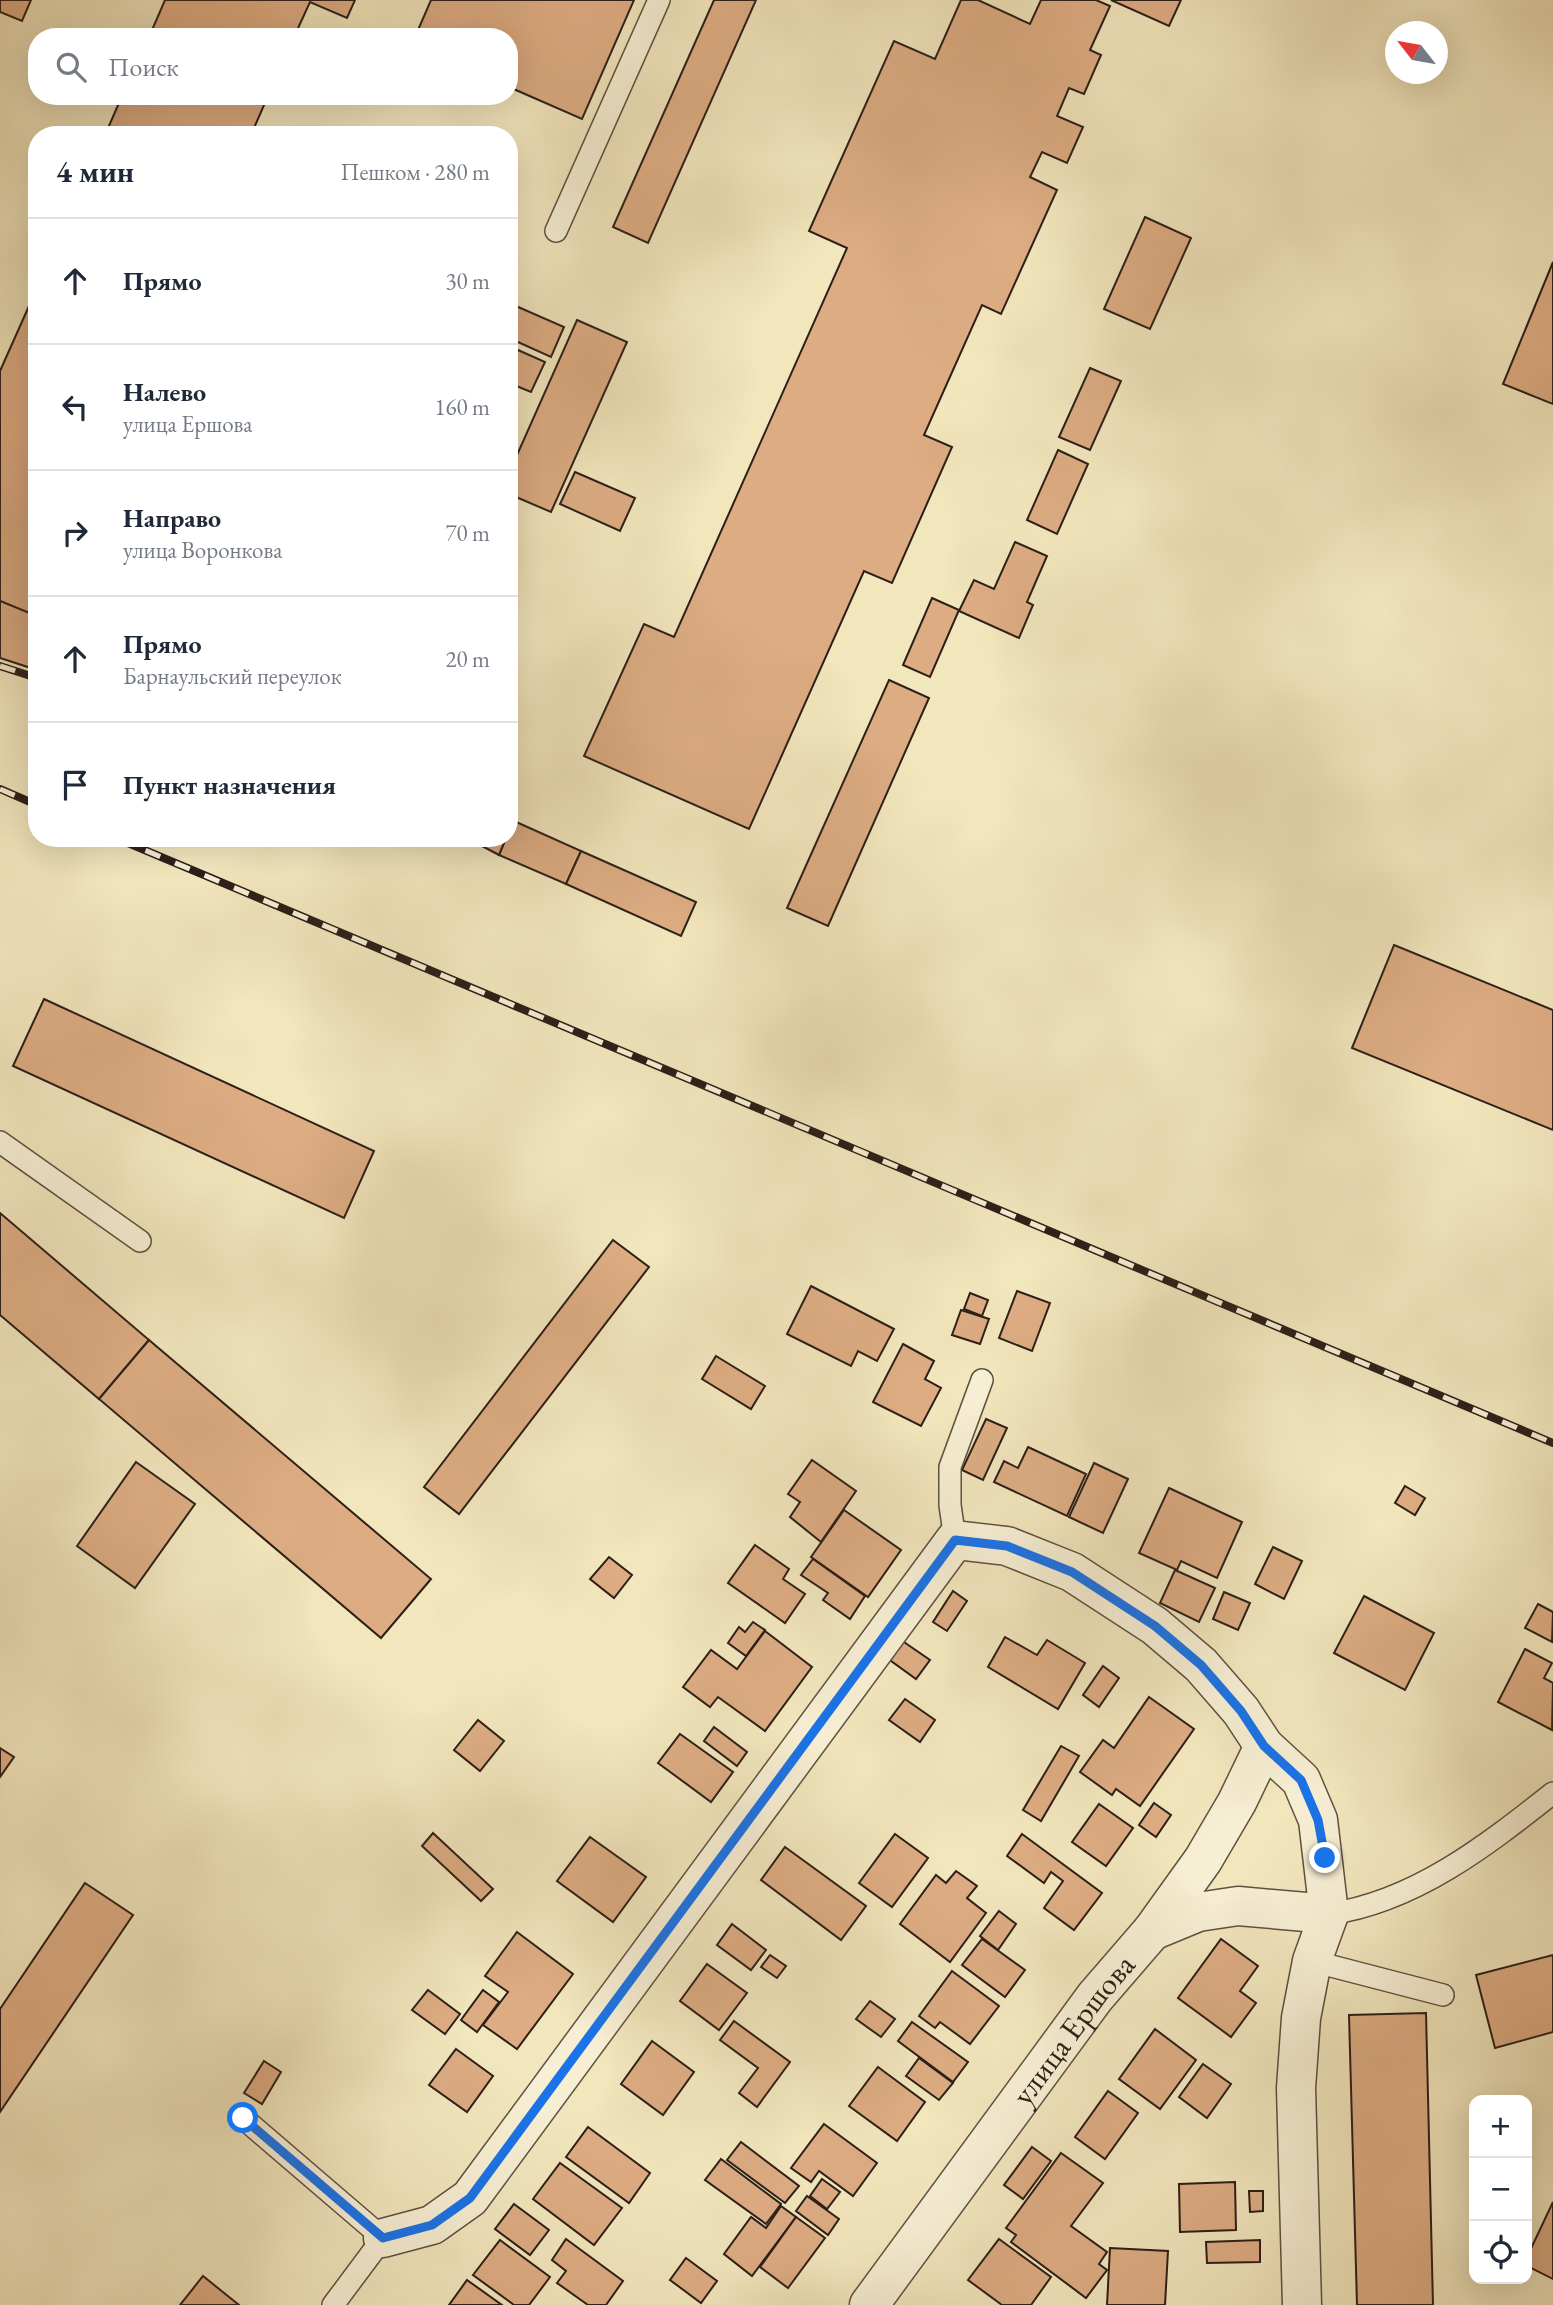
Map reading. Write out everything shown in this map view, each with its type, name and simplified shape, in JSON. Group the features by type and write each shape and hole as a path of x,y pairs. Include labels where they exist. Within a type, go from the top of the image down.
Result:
{"street":[{"path":"383,2238 432,2225 470,2198 955,1540 1007,1546 1072,1572 1155,1626 1201,1665 1241,1711 1264,1746 1301,1780 1318,1820 1325,1858 1329,1914 1312,1961 1301,2018 1296,2088 1302,2305"},
{"name":"улица Ершова","path":"869,2305 1095,1997 1152,1931 1210,1848 1237,1802 1264,1746"},
{"path":"1152,1931 1198,1912 1237,1906 1329,1914"}],"lane":[{"path":"556,231 659,0"},
{"path":"0,1142 140,1241"},
{"path":"955,1540 950,1505 950,1467 982,1380"},
{"path":"1329,1914 1356,1910 1414,1888 1489,1843 1553,1793"},
{"path":"1312,1961 1443,1994"},
{"path":"243,2118 383,2238 333,2305"}],"building":[{"path":"0,0 31,0 22,21 0,12"},
{"path":"165,0 355,0 347,18 310,2 298,28 153,28"},
{"path":"431,0 634,0 582,119 518,91 518,28 419,28"},
{"path":"714,0 756,0 648,243 613,227"},
{"path":"961,0 978,0 1030,24 1041,0 1096,0 1110,6 1090,50 1101,55 1084,94 1069,88 1057,116 1083,127 1067,163 1042,152 1030,177 1057,190 1001,314 982,305 924,435 952,447 892,583 864,571 749,829 584,756 644,624 674,637 847,248 809,231 894,41 935,59"},
{"path":"1111,0 1181,0 1169,26"},
{"path":"118,105 264,105 255,126 109,126"},
{"path":"1145,217 1191,238 1150,329 1104,309"},
{"path":"1553,262 1553,404 1503,384"},
{"path":"518,307 564,327 551,357 518,342"},
{"path":"28,308 28,613 0,601 0,371"},
{"path":"577,320 627,342 551,512 518,498 518,453"},
{"path":"518,350 545,362 531,392 518,387"},
{"path":"1090,368 1121,381 1090,450 1059,437"},
{"path":"1058,450 1088,464 1057,534 1027,520"},
{"path":"575,472 635,498 620,531 560,504"},
{"path":"1015,542 1047,556 1027,602 1033,605 1019,638 959,611 974,580 994,589"},
{"path":"932,598 959,610 930,677 903,665"},
{"path":"0,601 28,612 28,667 0,658"},
{"path":"889,680 929,698 828,926 787,908"},
{"path":"518,823 581,851 566,884 499,855 502,847 518,847"},
{"path":"484,847 502,847 499,855"},
{"path":"581,851 696,902 681,936 566,884"},
{"path":"1394,945 1553,1010 1553,1130 1352,1048"},
{"path":"44,999 374,1151 344,1218 13,1066"},
{"path":"0,1213 149,1340 99,1399 0,1315"},
{"path":"613,1240 649,1267 459,1514 424,1487"},
{"path":"811,1286 894,1329 877,1361 858,1351 851,1366 787,1334"},
{"path":"1017,1291 1050,1303 1032,1351 999,1338"},
{"path":"970,1293 988,1300 982,1316 964,1309"},
{"path":"961,1310 989,1319 980,1344 952,1335"},
{"path":"149,1340 431,1579 381,1638 99,1399"},
{"path":"903,1344 934,1361 925,1379 941,1388 921,1426 873,1402"},
{"path":"716,1356 765,1386 751,1409 702,1379"},
{"path":"986,1419 1007,1428 983,1480 962,1470"},
{"path":"1028,1447 1086,1474 1067,1516 994,1482 1004,1461 1018,1468"},
{"path":"812,1460 856,1491 821,1542 790,1517 800,1502 788,1494"},
{"path":"136,1462 195,1504 135,1588 77,1546"},
{"path":"1094,1463 1128,1479 1103,1533 1069,1517"},
{"path":"1405,1486 1425,1498 1415,1515 1395,1503"},
{"path":"1169,1488 1242,1522 1217,1578 1181,1561 1177,1570 1139,1553"},
{"path":"844,1510 901,1550 868,1597 811,1557"},
{"path":"755,1545 789,1569 783,1579 805,1594 785,1623 728,1583"},
{"path":"1273,1547 1302,1561 1284,1599 1255,1584"},
{"path":"609,1557 632,1575 614,1598 590,1579"},
{"path":"813,1559 865,1596 850,1619 823,1600 828,1593 801,1575"},
{"path":"1175,1570 1215,1588 1199,1622 1160,1603"},
{"path":"953,1591 967,1601 947,1631 933,1622"},
{"path":"1224,1592 1250,1603 1238,1630 1213,1619"},
{"path":"1364,1596 1434,1633 1405,1690 1334,1653"},
{"path":"1538,1604 1553,1612 1552,1642 1525,1628"},
{"path":"753,1622 765,1630 746,1656 728,1643 739,1627 745,1632"},
{"path":"765,1631 812,1667 765,1731 718,1697 710,1707 683,1687 711,1650 737,1669"},
{"path":"1005,1637 1037,1655 1047,1640 1085,1663 1058,1709 988,1667"},
{"path":"901,1640 930,1660 916,1679 887,1658"},
{"path":"1525,1649 1552,1663 1544,1678 1553,1683 1552,1730 1498,1702"},
{"path":"1103,1666 1119,1678 1099,1707 1083,1695"},
{"path":"1149,1697 1194,1729 1140,1806 1116,1789 1112,1795 1080,1772 1103,1740 1114,1748"},
{"path":"905,1699 935,1720 920,1742 889,1720"},
{"path":"478,1720 504,1741 480,1771 454,1750"},
{"path":"714,1727 747,1752 737,1766 704,1741"},
{"path":"680,1734 733,1772 711,1802 658,1763"},
{"path":"1061,1746 1079,1756 1041,1821 1023,1810"},
{"path":"0,1748 14,1757 0,1777"},
{"path":"1154,1803 1171,1815 1156,1837 1139,1825"},
{"path":"1099,1804 1133,1828 1106,1866 1072,1842"},
{"path":"433,1833 493,1889 481,1901 422,1846"},
{"path":"895,1834 928,1858 892,1907 859,1883"},
{"path":"1022,1834 1102,1893 1074,1930 1044,1908 1063,1881 1051,1872 1044,1883 1007,1856"},
{"path":"590,1837 646,1877 613,1922 557,1881"},
{"path":"785,1847 866,1906 841,1940 761,1880"},
{"path":"956,1871 977,1886 967,1898 986,1913 950,1962 900,1924 936,1875 946,1883"},
{"path":"85,1883 133,1915 0,2112 0,2009"},
{"path":"999,1911 1016,1924 998,1950 980,1936"},
{"path":"732,1924 766,1950 751,1970 717,1945"},
{"path":"517,1932 573,1974 517,2049 483,2025 508,1992 485,1976"},
{"path":"982,1939 1025,1970 1005,1997 962,1965"},
{"path":"1221,1939 1258,1966 1240,1991 1256,2003 1231,2037 1178,1998"},
{"path":"770,1955 786,1966 777,1978 761,1967"},
{"path":"1553,1955 1553,2032 1495,2048 1476,1975"},
{"path":"707,1964 747,1993 719,2030 680,2001"},
{"path":"952,1971 999,2006 970,2044 940,2022 935,2028 919,2016"},
{"path":"428,1990 460,2014 445,2034 412,2010"},
{"path":"483,1990 499,2002 477,2032 461,2020"},
{"path":"870,2001 895,2019 881,2037 856,2019"},
{"path":"1426,2013 1433,2305 1357,2305 1349,2015"},
{"path":"734,2021 790,2062 757,2107 739,2093 758,2068 720,2040"},
{"path":"912,2022 968,2062 953,2082 898,2041"},
{"path":"1155,2029 1196,2060 1160,2109 1119,2079"},
{"path":"652,2041 694,2072 663,2115 621,2084"},
{"path":"456,2049 493,2076 467,2112 429,2085"},
{"path":"919,2058 953,2083 939,2100 906,2076"},
{"path":"264,2061 281,2072 262,2104 244,2093"},
{"path":"1203,2064 1231,2084 1207,2118 1179,2097"},
{"path":"878,2067 925,2102 897,2141 849,2106"},
{"path":"1108,2091 1138,2113 1105,2159 1075,2137"},
{"path":"824,2124 877,2163 853,2196 819,2171 811,2182 791,2168"},
{"path":"588,2127 650,2173 629,2203 566,2157"},
{"path":"741,2142 799,2186 785,2203 727,2160"},
{"path":"1032,2147 1051,2161 1023,2199 1004,2185"},
{"path":"1061,2153 1103,2183 1071,2226 1107,2252 1099,2264 1107,2270 1086,2298 1011,2242 1016,2235 1006,2228"},
{"path":"721,2159 781,2204 766,2224 705,2180"},
{"path":"560,2163 622,2208 594,2245 533,2199"},
{"path":"822,2179 840,2192 827,2209 810,2196"},
{"path":"1235,2182 1236,2230 1180,2232 1179,2184"},
{"path":"1249,2191 1263,2191 1263,2211 1250,2212"},
{"path":"807,2196 839,2219 828,2235 796,2211"},
{"path":"1553,2202 1553,2279 1532,2268 1532,2246"},
{"path":"514,2204 549,2230 530,2255 495,2229"},
{"path":"781,2206 796,2217 752,2276 724,2254 751,2217 766,2228"},
{"path":"796,2217 825,2238 788,2288 760,2267"},
{"path":"566,2239 623,2281 606,2305 588,2305 557,2283 566,2271 552,2260"},
{"path":"999,2239 1051,2277 1031,2305 1002,2305 968,2280"},
{"path":"500,2240 550,2277 529,2305 514,2305 473,2275"},
{"path":"1260,2240 1260,2262 1207,2263 1206,2242"},
{"path":"1110,2248 1168,2251 1165,2305 1107,2305"},
{"path":"686,2258 717,2281 701,2303 670,2280"},
{"path":"203,2276 239,2305 180,2305"},
{"path":"467,2280 502,2305 449,2305"}],"railway":[{"path":"0,666 28,675"},
{"path":"0,789 28,801"},
{"path":"137,847 1553,1443"}],"route":[{"path":"243,2118 383,2238 432,2225 470,2198 816,1727 934,1573 955,1540 1007,1546 1072,1572 1155,1626 1201,1665 1241,1711 1264,1746 1301,1780 1318,1820 1325,1858"}]}
